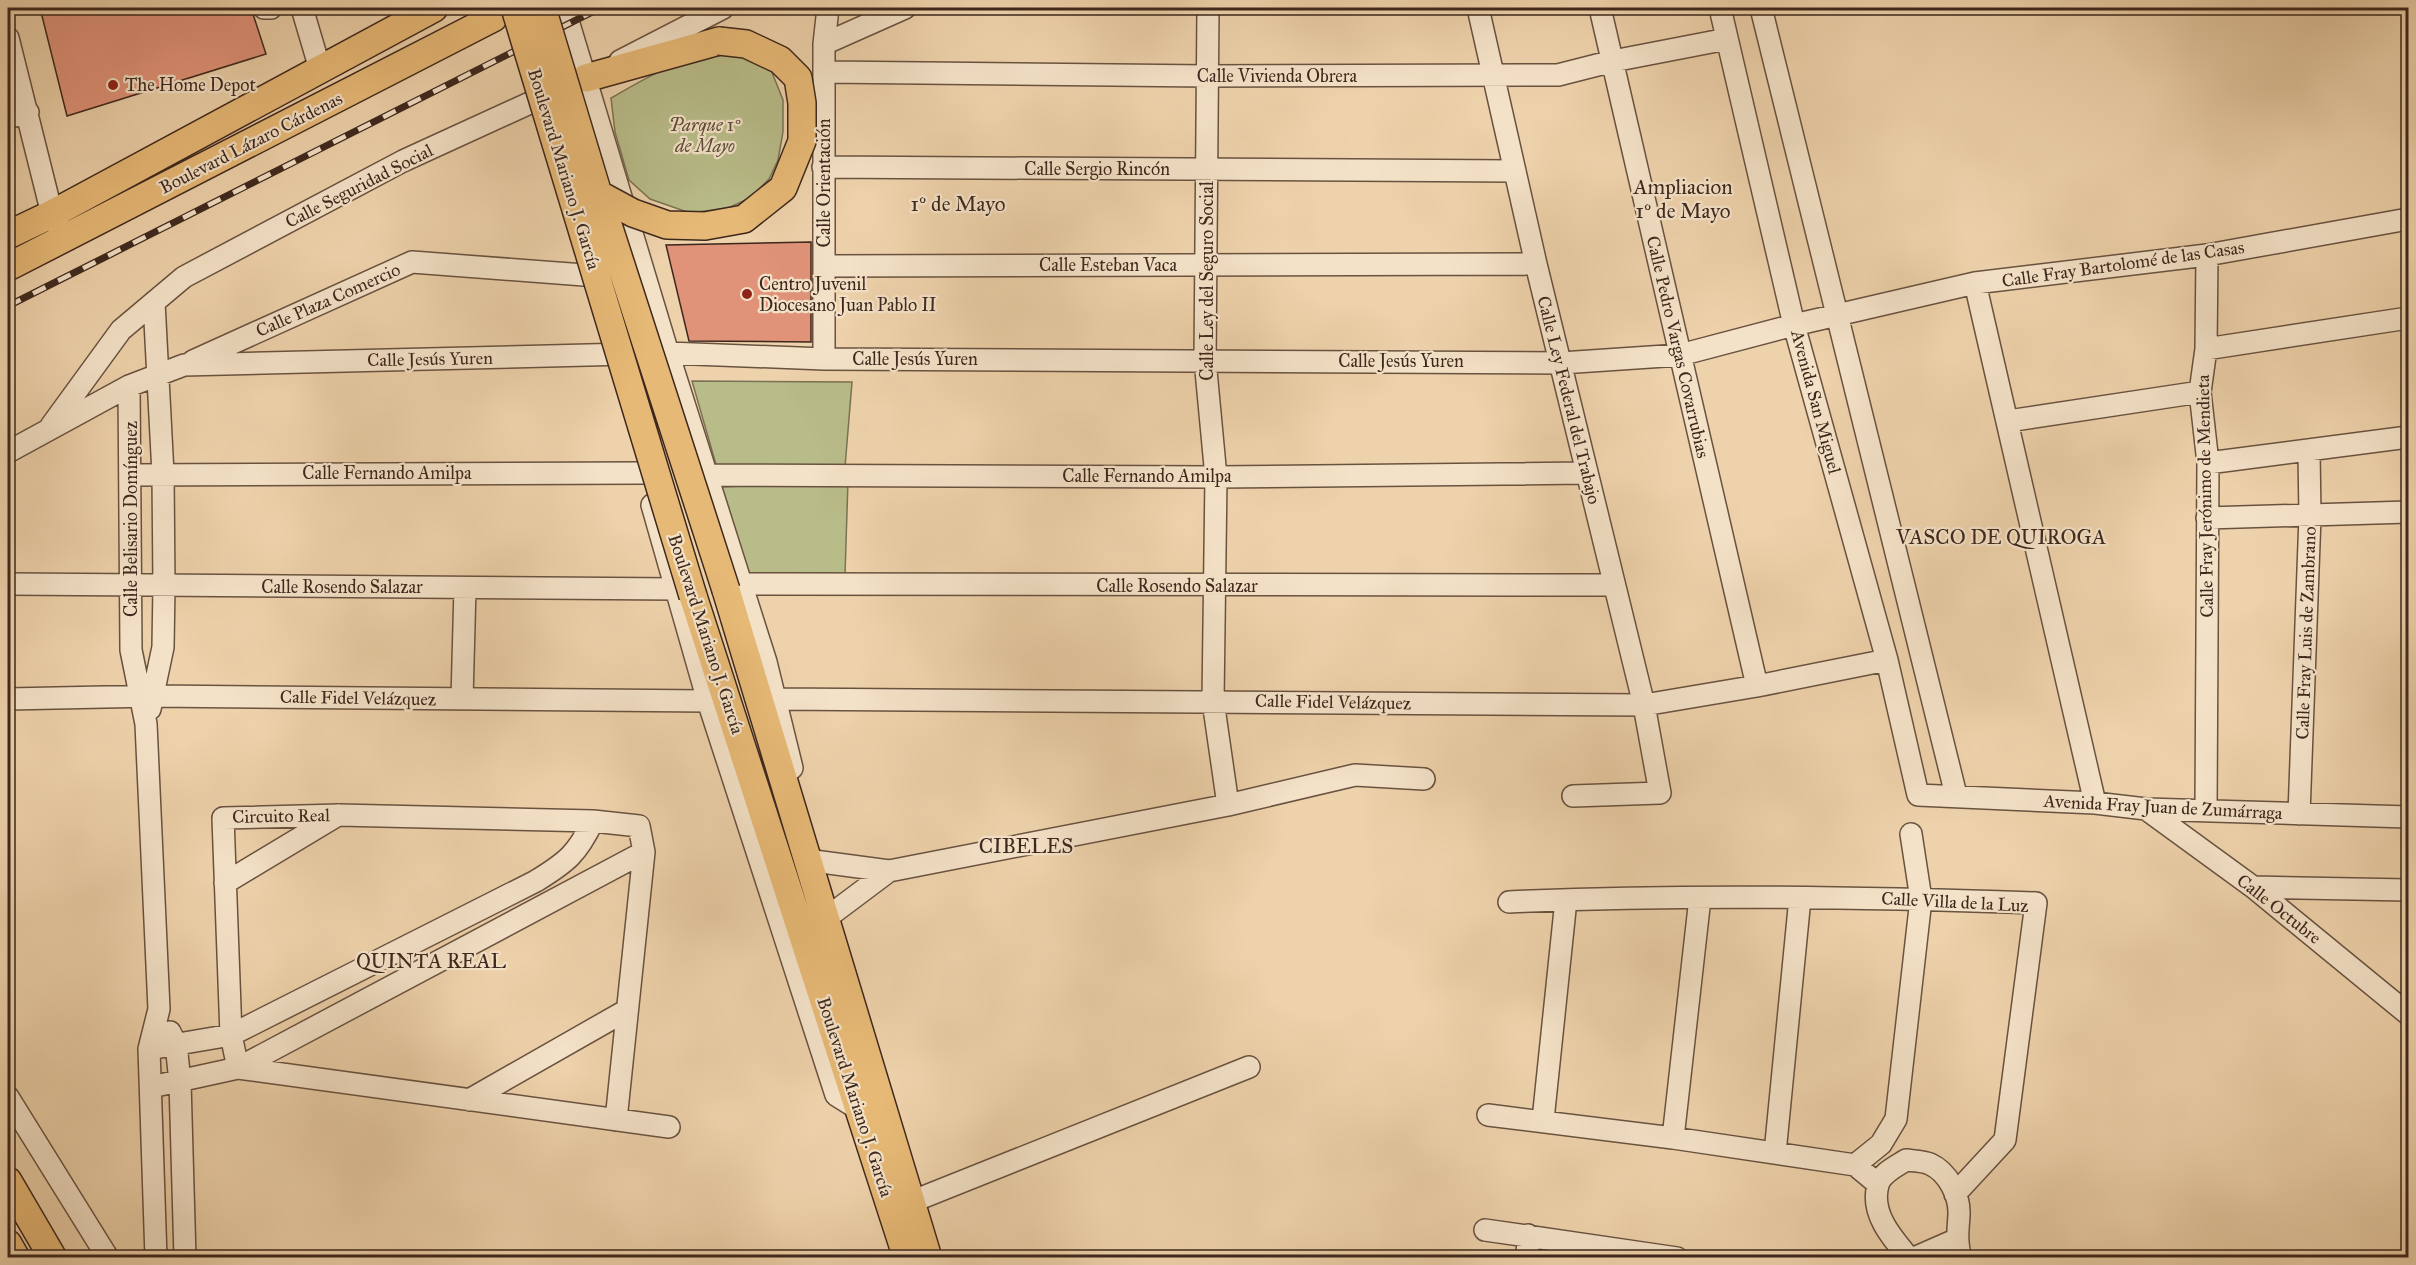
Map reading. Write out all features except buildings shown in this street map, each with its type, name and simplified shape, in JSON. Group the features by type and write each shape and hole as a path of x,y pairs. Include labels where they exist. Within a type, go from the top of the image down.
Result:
{"main road":[{"name":"Boulevard Lázaro Cárdenas","path":"8,235 52,214 434,8"},
{"name":"Boulevard Mariano J. García","path":"560,10 598,194 734,587 841,976 928,1257"},
{"name":"Boulevard Lázaro Cárdenas","path":"8,267 502,15"},
{"name":"Boulevard Mariano J. García","path":"502,15 685,592 860,1110 907,1257"},
{"path":"586,78 719,41 746,44 780,60 798,78 801,103 802,141 783,188 744,219 705,226 667,225 633,213 598,194"},
{"path":"8,1181 52,1257"},
{"path":"8,1244 16,1257"}],"street":[{"path":"264,8 271,8"},
{"path":"302,8 320,69"},
{"name":"Calle Seguridad Social","path":"47,432 121,330 184,277 403,161 586,78 723,8"},
{"name":"Calle Orientación","path":"824,359 824,44 828,8"},
{"path":"824,44 905,8"},
{"name":"Calle Ley del Seguro Social","path":"1208,8 1205,360 1216,477 1213,701 1228,805"},
{"name":"Calle Ley Federal del Trabajo","path":"1478,8 1536,264 1644,705 1660,793 1573,796"},
{"name":"Calle Pedro Vargas Covarrubias","path":"1600,8 1757,686"},
{"name":"Avenida San Miguel","path":"1720,8 1794,325 1887,660 1918,795"},
{"path":"1761,8 1956,795"},
{"path":"502,15 542,27 560,10 586,78 706,475 734,587 776,699 829,916 841,976"},
{"path":"502,15 534,100 642,473 685,592 708,701 836,1095 860,1110"},
{"path":"8,38 11,62 28,112 52,214 65,239"},
{"name":"Calle Vivienda Obrera","path":"824,72 1209,76 1558,75 1613,61 1727,39"},
{"path":"8,118 28,112"},
{"name":"Calle Sergio Rincón","path":"823,167 1515,171"},
{"name":"Calle Fray Bartolomé de las Casas","path":"1839,316 1975,283 2207,255 2409,219"},
{"name":"Calle Fray Jerónimo de Mendieta","path":"2206,810 2208,463 2200,392 2206,349 2207,255"},
{"name":"Calle Plaza Comercio","path":"184,365 412,262 584,274"},
{"name":"Calle Esteban Vaca","path":"825,266 1536,264"},
{"path":"1975,283 2095,804"},
{"path":"154,302 159,407"},
{"name":"Calle Jesús Yuren","path":"8,452 129,386 157,373 184,365 668,352 824,359 1561,363 1680,355 1794,325 1839,316"},
{"path":"2206,349 2409,318"},
{"path":"129,386 130,408"},
{"path":"2008,421 2200,392"},
{"name":"Calle Belisario Domínguez","path":"146,696 130,650 132,584 130,408 159,407 163,474 163,646 146,696 159,1009 149,1049 156,1257"},
{"path":"2208,463 2309,452 2409,437"},
{"name":"Calle Fray Luis de Zambrano","path":"2299,814 2310,516 2309,452"},
{"name":"Calle Fernando Amilpa","path":"131,475 642,473"},
{"name":"Calle Fernando Amilpa","path":"706,475 1216,477 1587,473"},
{"path":"2207,518 2409,512"},
{"name":"Calle Rosendo Salazar","path":"8,584 685,592"},
{"name":"Calle Rosendo Salazar","path":"734,587 1613,585"},
{"path":"462,699 465,588"},
{"name":"Calle Fidel Velázquez","path":"776,699 1644,705 1757,686 1887,660"},
{"name":"Calle Fidel Velázquez","path":"8,699 146,696 708,701"},
{"path":"814,861 889,871 1228,805 1355,775 1424,779"},
{"name":"Avenida Fray Juan de Zumárraga","path":"1918,795 1956,795 2146,809 2409,817"},
{"name":"Calle Octubre","path":"2146,809 2253,887 2405,1008"},
{"path":"225,883 339,815"},
{"name":"Circuito Real","path":"238,1068 231,1035 223,818 339,815 593,821 639,826 644,852 616,1120"},
{"path":"149,1049 231,1035 536,881 567,862 584,840 593,821"},
{"path":"1855,1165 1881,1144 1896,1119 1921,899 1911,834"},
{"path":"151,1087 238,1068 644,852"},
{"path":"829,916 889,871"},
{"path":"2253,887 2409,890"},
{"path":"1673,1138 1700,898"},
{"path":"1775,1153 1800,898"},
{"name":"Calle Villa de la Luz","path":"1509,902 1800,898 2036,903 2005,1140 1955,1194"},
{"path":"1543,1120 1566,900"},
{"path":"414,943 426,969"},
{"name":"Calle Belisario Domínguez","path":"159,1009 176,1044 180,1082 185,1257"},
{"path":"469,1100 627,1010"},
{"path":"910,1202 1249,1067"},
{"path":"238,1068 669,1127"},
{"path":"8,1097 108,1257"},
{"path":"1488,1115 1543,1120 1855,1165 1878,1184"},
{"path":"1909,1257 1890,1234 1877,1211 1878,1184 1888,1172 1906,1160 1929,1163 1943,1173 1955,1194 1959,1212 1958,1249 1914,1257"},
{"path":"1485,1230 1677,1257"},
{"path":"1527,1257 1528,1235"}],"green space":[{"name":"Parque 1º de Mayo","path":"731,50 771,70 783,100 783,132 778,160 769,179 750,198 728,208 690,213 650,199 629,180 615,132 611,98 654,74 699,55"},
{"path":"692,381 852,382 845,467 717,468"},
{"path":"848,481 845,575 748,576 722,487"}],"railway":[{"path":"8,306 600,8"}],"place":[{"name":"The Home Depot","path":"113,85"},
{"name":"Centro Juvenil Diocesano Juan Pablo II","path":"747,294"}],"district":[{"name":"Ampliacion 1º de Mayo","path":"1683,199"},
{"name":"1º de Mayo","path":"958,204"},
{"name":"VASCO DE QUIROGA","path":"2001,537"},
{"name":"CIBELES","path":"1026,846"},
{"name":"QUINTA REAL","path":"431,961"}]}
